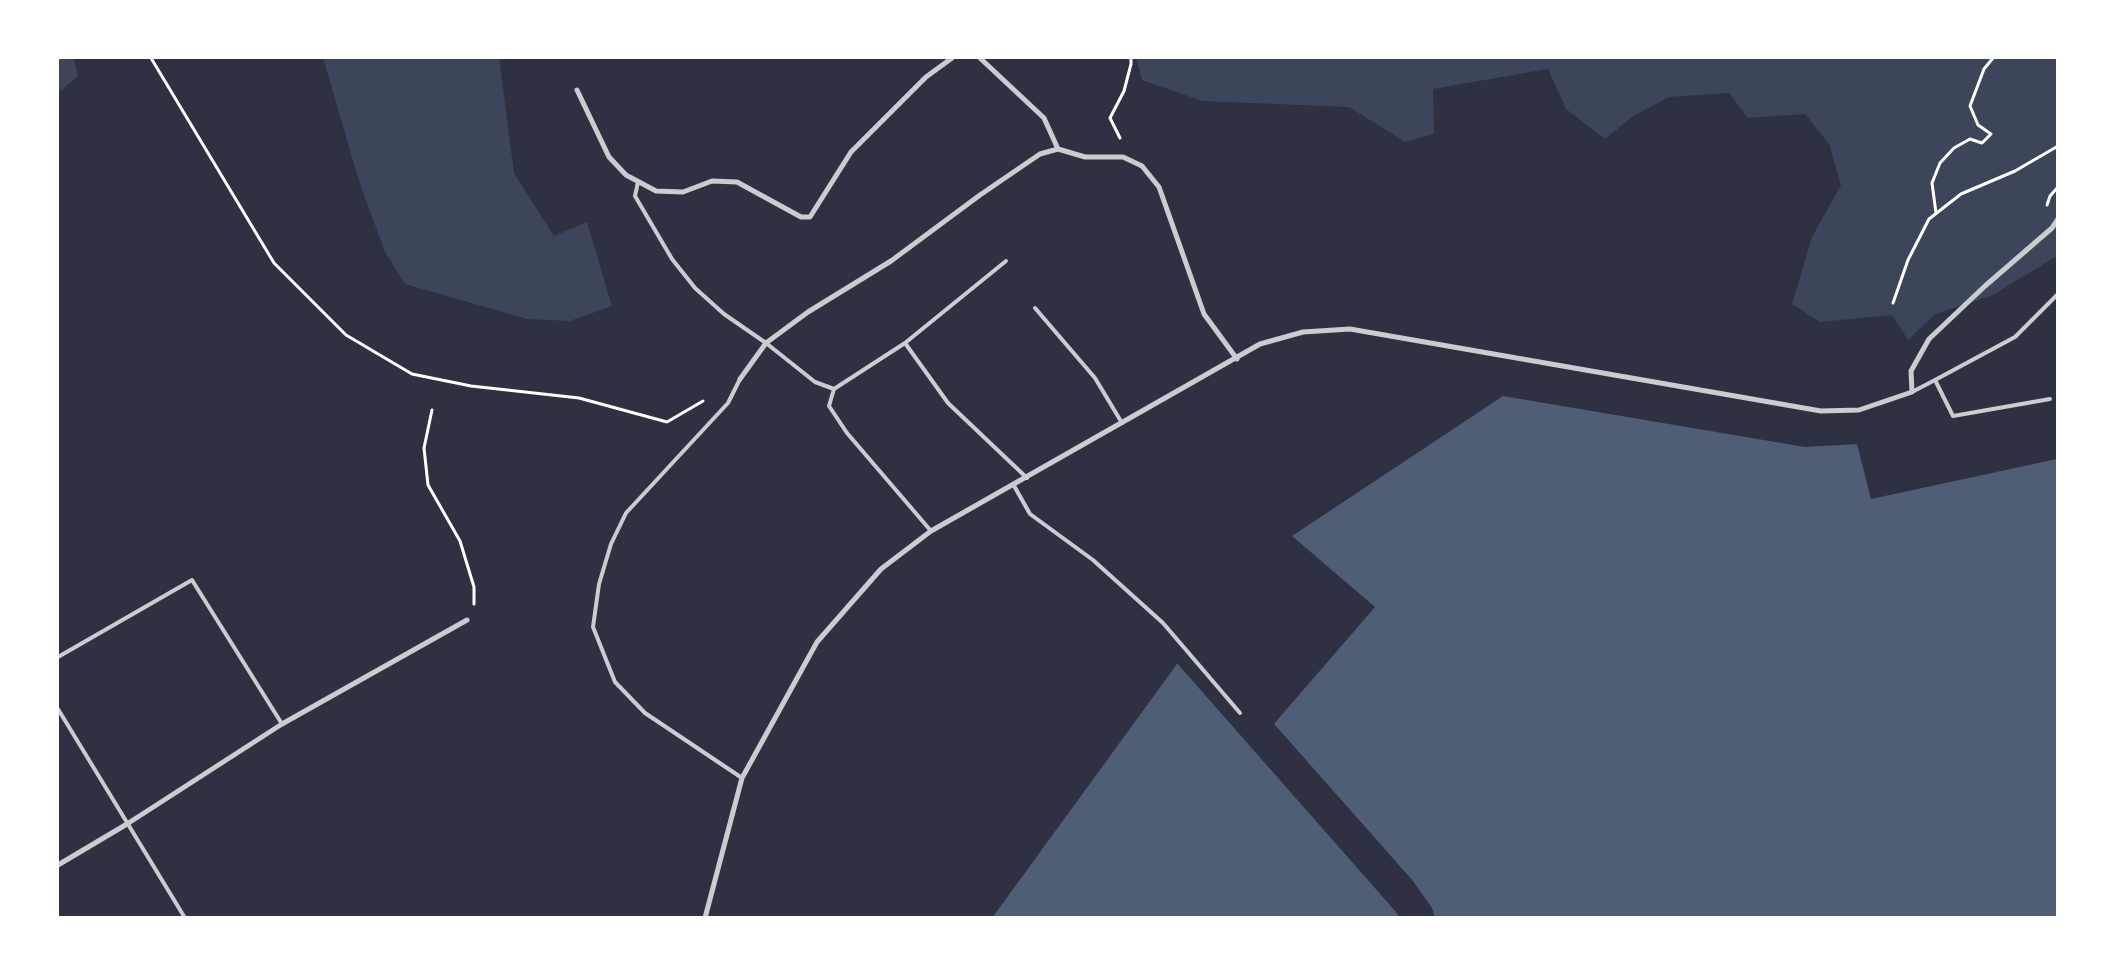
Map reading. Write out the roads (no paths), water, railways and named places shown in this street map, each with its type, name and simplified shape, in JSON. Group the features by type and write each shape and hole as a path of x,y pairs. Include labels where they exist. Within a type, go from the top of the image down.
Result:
{"street":[{"path":"577,90 608,157 626,176 656,191 683,192 712,182 737,182 801,217 810,217 851,152 926,76 952,58"},
{"path":"980,58 1044,118 1058,149"},
{"path":"740,379 766,343 808,312 891,261 980,195 1040,154 1058,149 1085,157 1123,157 1142,166 1160,187 1204,314 1237,359"},
{"path":"705,918 742,778 817,642 881,569 931,531 1237,359 1260,344 1303,332 1350,329 1821,412 1859,410 1912,392 1911,371 1929,339 1985,286 2052,228 2058,219"},
{"path":"58,865 127,824 282,724 467,620"}],"lane":[{"path":"638,182 635,196 672,259 695,288 724,314 766,343 815,382 834,389"},
{"path":"931,531 847,433 829,406 834,389 905,343 1006,261"},
{"path":"1912,392 2014,337 2058,294"},
{"path":"1035,308 1096,378 1122,424"},
{"path":"905,343 948,403 1027,478"},
{"path":"740,379 728,402 626,513 611,544 599,584 594,627 615,682 645,713 742,778"},
{"path":"1935,380 1953,416 2050,398"},
{"path":"1013,484 1030,514 1093,560 1163,623 1240,713"},
{"path":"58,657 192,580 282,724"},
{"path":"58,709 185,918"}]}
